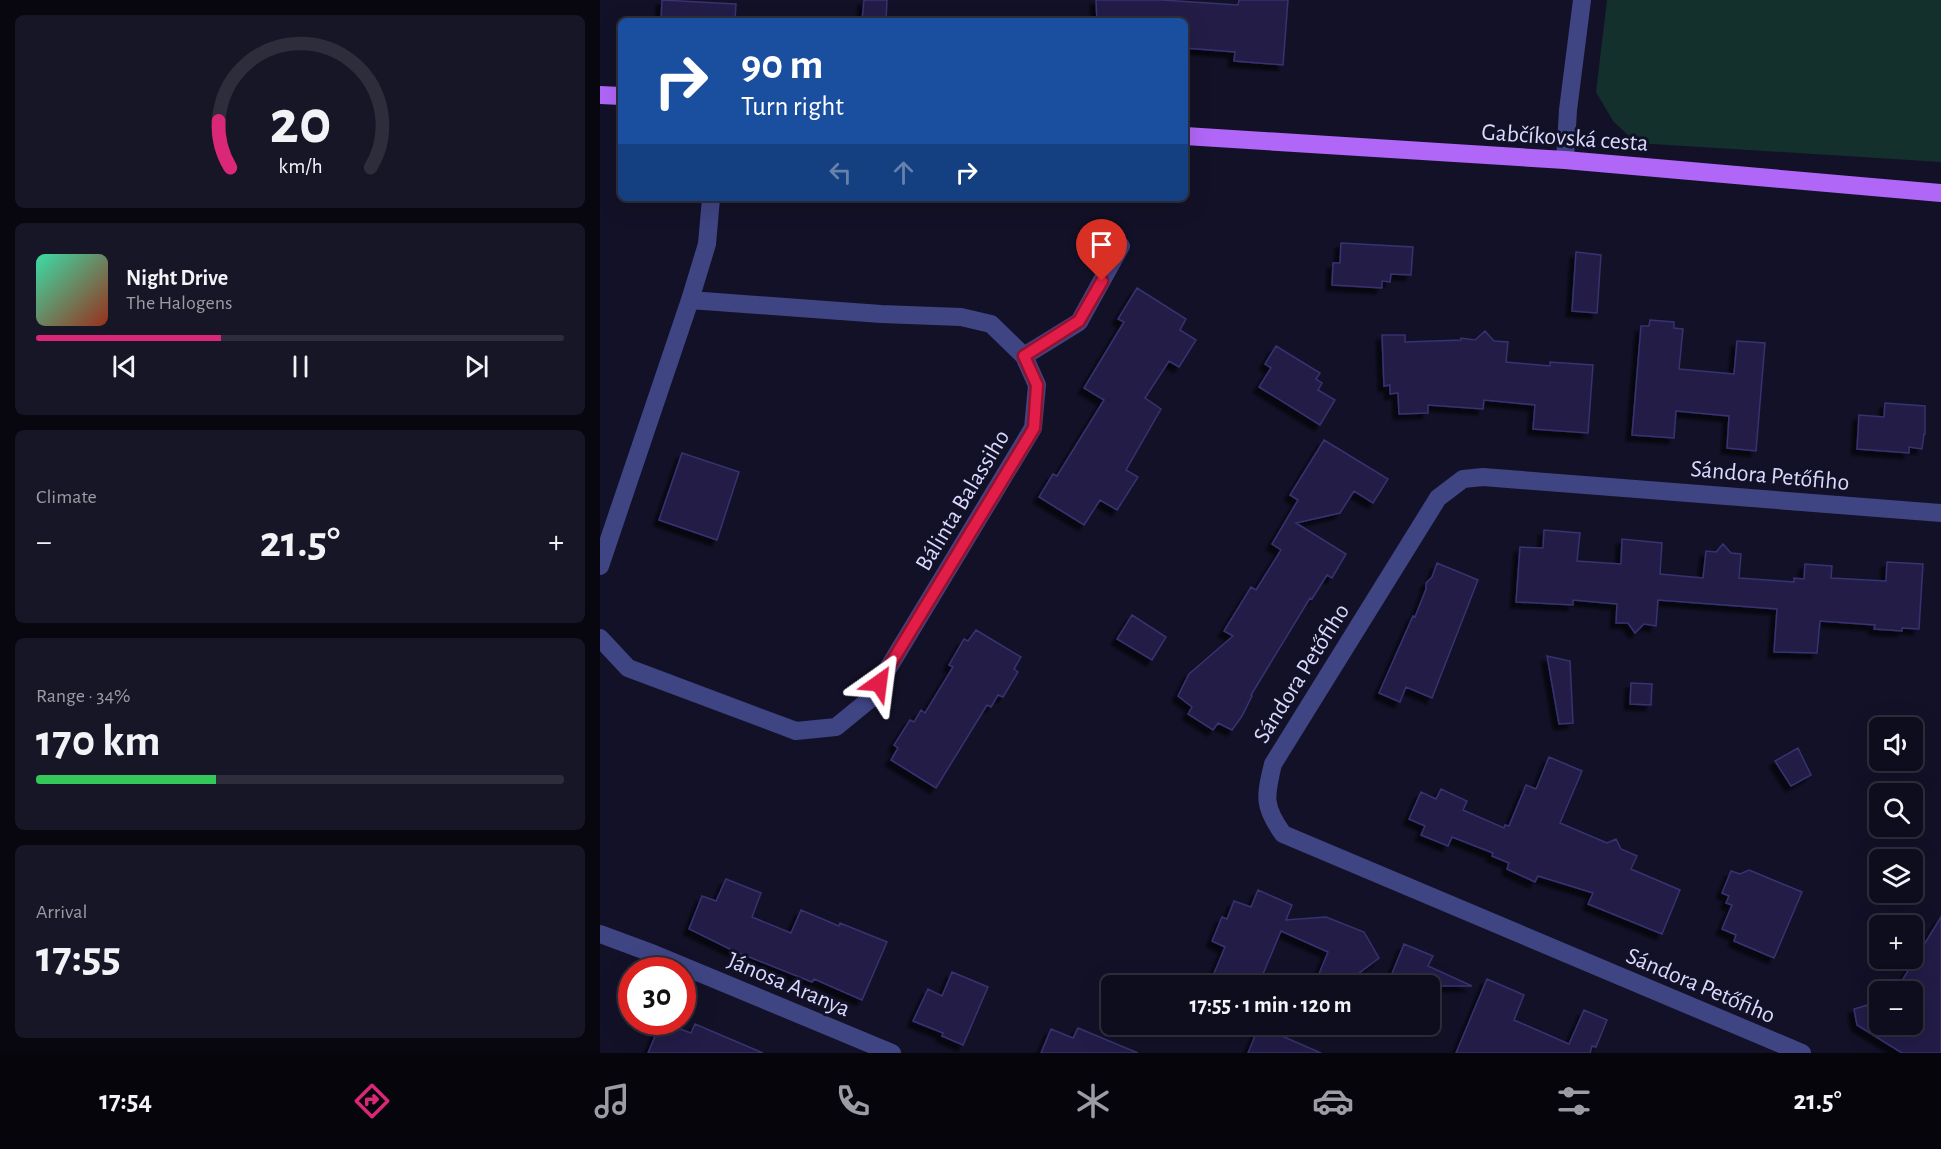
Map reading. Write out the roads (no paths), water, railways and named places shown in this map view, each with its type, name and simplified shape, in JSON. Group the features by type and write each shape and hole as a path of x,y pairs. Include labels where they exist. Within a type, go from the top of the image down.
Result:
{"main road":[{"path":"600,94 618,96"},
{"name":"Gabčíkovská cesta","path":"1188,136 1564,160 1941,193"}],"street":[{"path":"1564,160 1582,0"},
{"path":"600,566 707,244 711,201"},
{"path":"1024,356 1079,321 1121,246"},
{"name":"Bálinta Balassiho","path":"600,638 628,668 796,731 836,727 869,700 1034,428 1037,385 1024,356 991,324 962,317 881,314 690,300"},
{"name":"Sándora Petőfiho","path":"1802,1053 1283,834 1267,806 1273,764 1438,498 1463,479 1483,477 1941,513"},
{"name":"Jánosa Aranya","path":"600,934 654,954 892,1053"}]}
